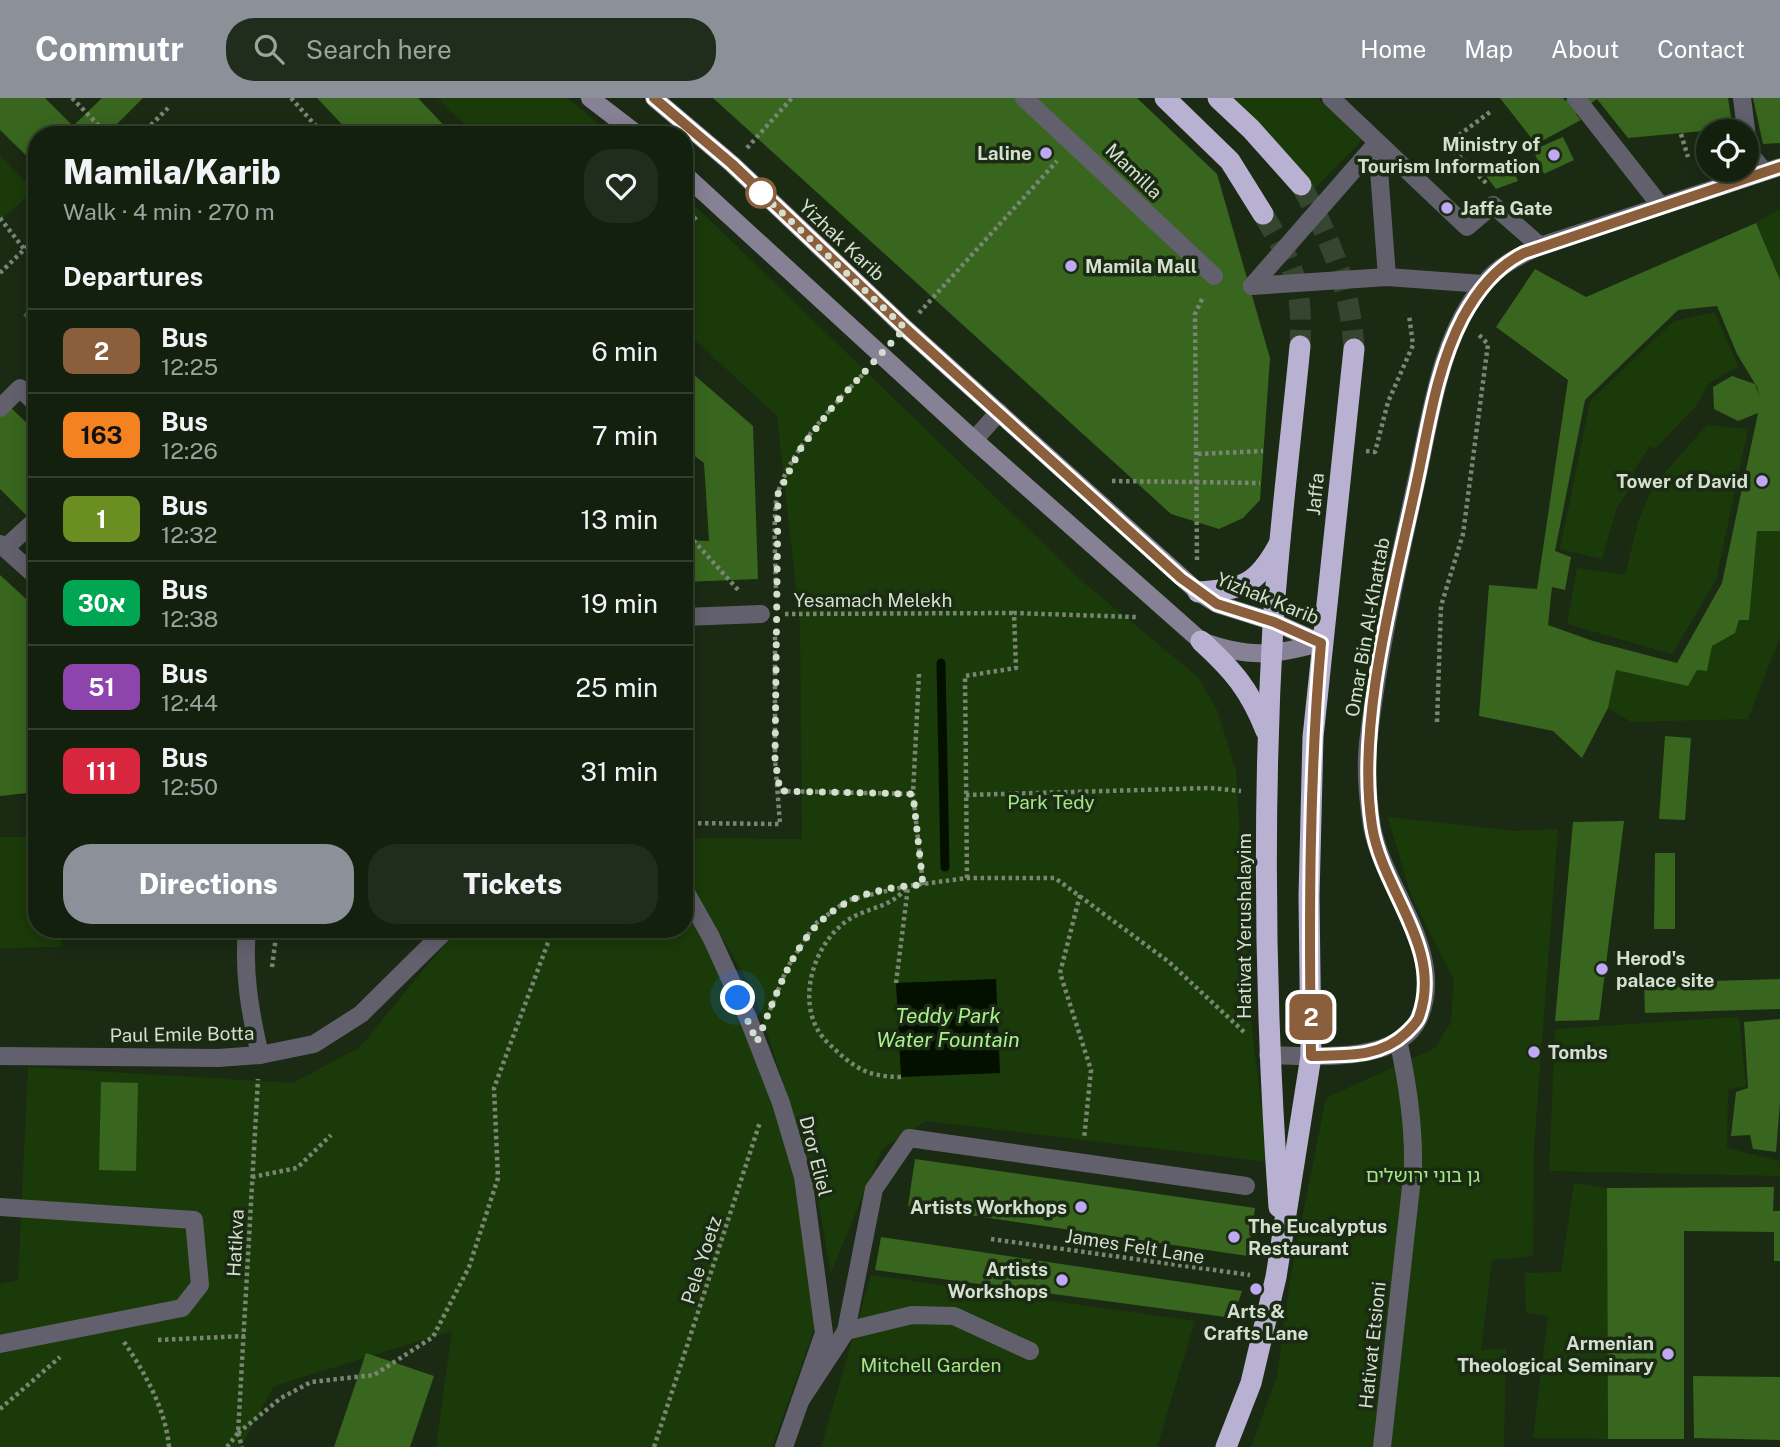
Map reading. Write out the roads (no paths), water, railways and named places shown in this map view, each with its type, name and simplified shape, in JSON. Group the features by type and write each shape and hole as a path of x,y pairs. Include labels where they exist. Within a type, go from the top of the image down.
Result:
{"highway":[{"path":"1165,98 1230,161 1263,214"},
{"path":"1218,98 1251,129 1301,185"},
{"name":"Jaffa","path":"1274,622 1300,346"},
{"name":"Jaffa","path":"1321,643 1354,349"},
{"path":"1198,592 1248,584 1271,559 1280,541"},
{"name":"Hativat Yerushalayim","path":"1274,622 1265,895 1268,1055 1281,1230"},
{"path":"1201,641 1234,671 1253,699 1270,741"},
{"name":"Hativat Yerushalayim","path":"1226,1447 1251,1383 1276,1278 1281,1230 1299,1146 1311,1056 1311,810 1313,737 1321,643"}],"street":[{"path":"590,98 626,126"},
{"name":"Yizhak Karib","path":"653,98 687,126"},
{"name":"Mamilla","path":"1024,98 1214,276"},
{"path":"1331,98 1467,227 1493,205 1540,246"},
{"path":"1576,98 1660,205"},
{"path":"1742,98 1749,153 1772,169"},
{"name":"Yizhak Karib","path":"693,131 732,164 1198,592 1217,604 1274,622 1321,643"},
{"path":"1377,143 1252,286 1387,277 1483,284"},
{"path":"1377,143 1387,277"},
{"name":"Omar Bin Al-Khattab","path":"1398,1040 1419,1020 1425,994 1423,958 1405,909 1382,860 1372,828 1368,745 1397,570 1438,383 1462,319 1483,284 1508,261 1540,246 1772,169"},
{"name":"Yizhak Karib","path":"693,182 974,440 1201,641 1233,652 1272,655 1321,643"},
{"path":"0,408 20,388 28,396"},
{"path":"974,440 999,412"},
{"path":"28,526 3,546 28,568"},
{"path":"693,617 768,614"},
{"name":"Dror Eliel","path":"693,905 711,937 757,1042 773,1082 803,1177 824,1332 783,1447"},
{"path":"246,938 248,1004 260,1055"},
{"name":"Paul Emile Botta","path":"0,1056 218,1058 260,1055 314,1044 361,1014 438,938"},
{"path":"1268,1055 1311,1056 1381,1050 1398,1040"},
{"name":"Hativat Etsioni","path":"1382,1447 1413,1169 1410,1093 1398,1040"},
{"path":"800,1401 846,1332 874,1189 909,1138 1246,1186"},
{"path":"0,1207 194,1220 200,1285 182,1308 0,1344"},
{"path":"846,1332 912,1315 954,1316 1031,1351"}],"water":[{"name":"Teddy Park Water Fountain","path":"996,979 1000,1073 901,1077 896,983"}],"waterway":[{"path":"941,663 945,867"}],"tunnel":[{"path":"1301,185 1330,244 1344,285 1354,349"},
{"path":"1263,214 1294,276 1300,307 1300,346"}],"place":[{"name":"Laline","path":"1046,153"},
{"name":"Ministry of Tourism Information","path":"1554,155"},
{"name":"Jaffa Gate","path":"1447,208"},
{"name":"Mamila Mall","path":"1071,266"},
{"name":"Tower of David","path":"1762,481"},
{"name":"Herod's palace site","path":"1602,969"},
{"name":"Tombs","path":"1534,1052"},
{"name":"Artists Workhops","path":"1081,1207"},
{"name":"The Eucalyptus Restaurant","path":"1234,1237"},
{"name":"Artists Workshops","path":"1062,1280"},
{"name":"Arts & Crafts Lane","path":"1256,1289"},
{"name":"Armenian Theological Seminary","path":"1668,1354"}],"park label":[{"name":"Park Tedy","path":"1051,802"},
{"name":"גן בוני ירושלים","path":"1423,1175"},
{"name":"Mitchell Garden","path":"931,1365"}]}
